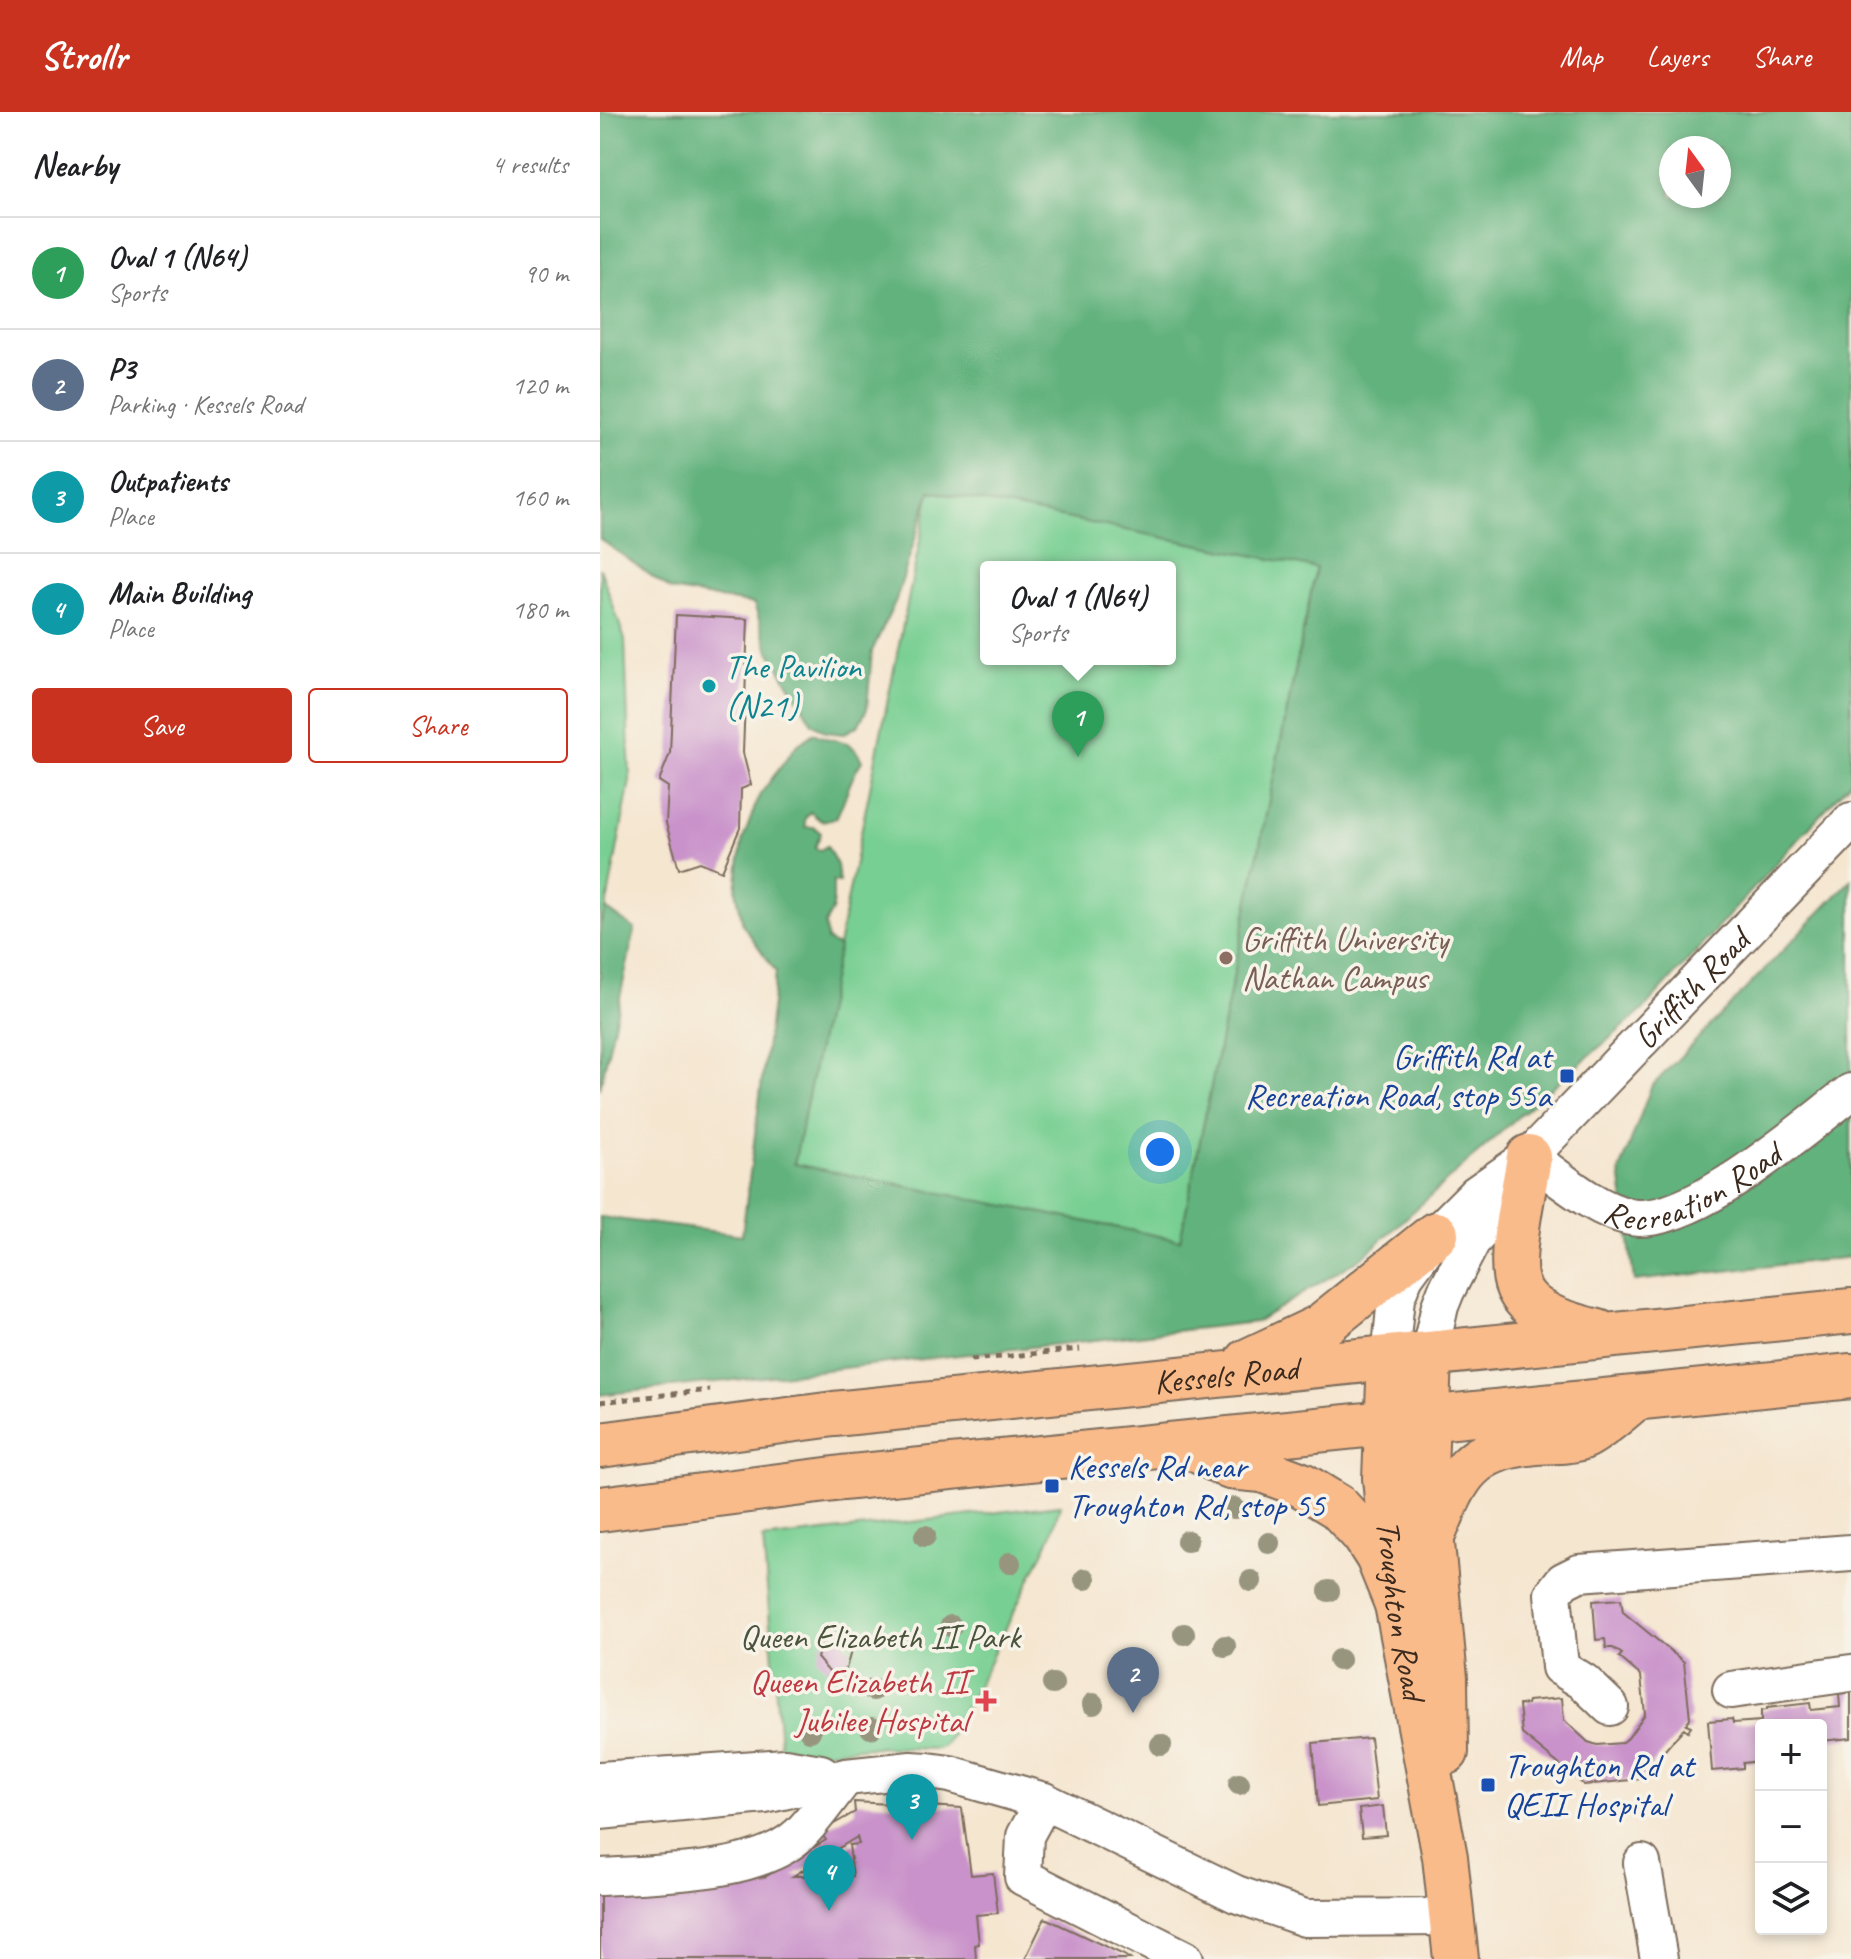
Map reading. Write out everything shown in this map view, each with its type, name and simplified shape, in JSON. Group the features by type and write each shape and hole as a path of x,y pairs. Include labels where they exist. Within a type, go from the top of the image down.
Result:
{"main road":[{"path":"1529,1157 1515,1245 1518,1288 1542,1311 1565,1323 1613,1335"},
{"path":"1217,1376 1320,1327 1436,1234"},
{"name":"Kessels Road","path":"600,1445 834,1414 1851,1311"},
{"name":"Troughton Road","path":"1409,1357 1406,1420 1385,1478 1397,1604 1445,1857 1454,1938"},
{"name":"Kessels Road","path":"600,1509 842,1478 1851,1376"},
{"path":"1432,1537 1453,1489 1469,1465 1477,1459 1513,1444 1583,1437 1634,1399"},
{"name":"Troughton Road","path":"1406,1420 1425,1472 1445,1678 1445,1857"},
{"path":"1185,1444 1230,1467 1262,1470 1302,1485 1338,1507 1364,1535 1378,1557 1397,1604"}],"street":[{"name":"Griffith Road","path":"1409,1357 1396,1298 1405,1276 1436,1234 1476,1194 1529,1157 1851,821"},
{"name":"Recreation Road","path":"1529,1157 1606,1209 1633,1218 1668,1213 1705,1198 1733,1181 1851,1092"},
{"name":"Griffith Road","path":"1409,1357 1440,1306 1472,1241 1510,1200 1529,1157"},
{"path":"1610,1707 1584,1682 1560,1667 1553,1594 1563,1581 1579,1573 1851,1553"},
{"path":"1731,1690 1851,1673"},
{"path":"600,1780 785,1767 846,1777"},
{"path":"600,1811 765,1795 846,1777 911,1770 950,1774 1044,1801 1236,1894 1305,1918 1454,1938"},
{"path":"600,1877 756,1861 799,1835 846,1777"},
{"path":"1044,1801 1025,1836 1023,1877 1185,1959"},
{"path":"1642,1863 1659,1959"}],"green space":[{"name":"Griffith University Nathan Campus","path":"600,112 1851,112 1851,781 1643,1010 1522,1113 1364,1256 1256,1322 600,1395 600,1217 742,1235 776,972 743,925 736,890 742,842 759,796 796,746 814,733 847,743 862,761 836,818 821,821 810,812 805,818 805,827 814,827 821,833 815,848 820,850 827,846 837,865 839,882 833,881 833,908 825,925 827,940 839,947 794,1164 1180,1240 1316,568 930,491 896,600 872,651 867,709 858,726 843,734 826,732 812,723 769,651 754,604 671,590 600,539"},
{"path":"930,491 1316,567 1180,1241 794,1164"},
{"path":"600,568 625,640 630,781 606,909 600,925"},
{"path":"1851,880 1851,1257 1634,1281 1620,1171 1651,1087"},
{"path":"606,909 635,929 600,1089 600,925"},
{"name":"Queen Elizabeth II Park","path":"1060,1505 1051,1536 945,1745 938,1749 868,1747 781,1756 763,1539"}],"building":[{"name":"The Pavilion (N21)","path":"676,615 748,619 743,753 751,785 741,789 740,828 722,871 700,862 679,869 666,823 668,787 659,781 670,753"},
{"path":"1621,1599 1623,1612 1684,1662 1690,1718 1686,1724 1691,1726 1688,1732 1684,1728 1640,1779 1584,1785 1522,1734 1519,1705 1528,1701 1562,1698 1564,1720 1588,1742 1597,1745 1622,1743 1628,1738 1645,1714 1641,1676 1619,1657 1622,1654 1613,1648 1606,1648 1605,1639 1596,1640 1593,1601"},
{"path":"840,1638 851,1651 846,1669 830,1673 817,1658 822,1642"},
{"path":"1845,1688 1851,1688 1851,1738 1827,1740 1827,1719 1761,1719 1761,1711 1767,1708 1810,1703 1811,1710 1840,1707 1839,1694 1845,1693"},
{"path":"1732,1719 1733,1723 1755,1721 1755,1762 1743,1763 1743,1768 1712,1771 1708,1721"},
{"path":"1370,1738 1377,1800 1318,1806 1313,1743"},
{"path":"854,1802 962,1808 971,1875 993,1873 998,1913 976,1915 979,1944 975,1945 976,1959 600,1959 600,1892 765,1877 826,1840 820,1832 855,1812","holes":["857,1837 859,1844 849,1845 853,1876 825,1879 822,1875 793,1876"]},
{"path":"1383,1806 1386,1835 1362,1837 1359,1809"},
{"path":"1045,1918 1124,1955 1130,1959 1025,1959"}],"place":[{"name":"The Pavilion (N21)","path":"709,686"},
{"name":"Oval 1 (N64)","path":"1078,757"},
{"name":"Griffith University Nathan Campus","path":"1226,958"},
{"name":"Griffith Rd at Recreation Road, stop 55a","path":"1567,1076"},
{"name":"Kessels Rd near Troughton Rd, stop 55","path":"1052,1486"},
{"name":"Queen Elizabeth II Jubilee Hospital","path":"986,1701"},
{"name":"P3","path":"1133,1713"},
{"name":"Troughton Rd at QEII Hospital","path":"1488,1785"},
{"name":"Outpatients","path":"912,1840"},
{"name":"Main Building","path":"829,1911"}]}
